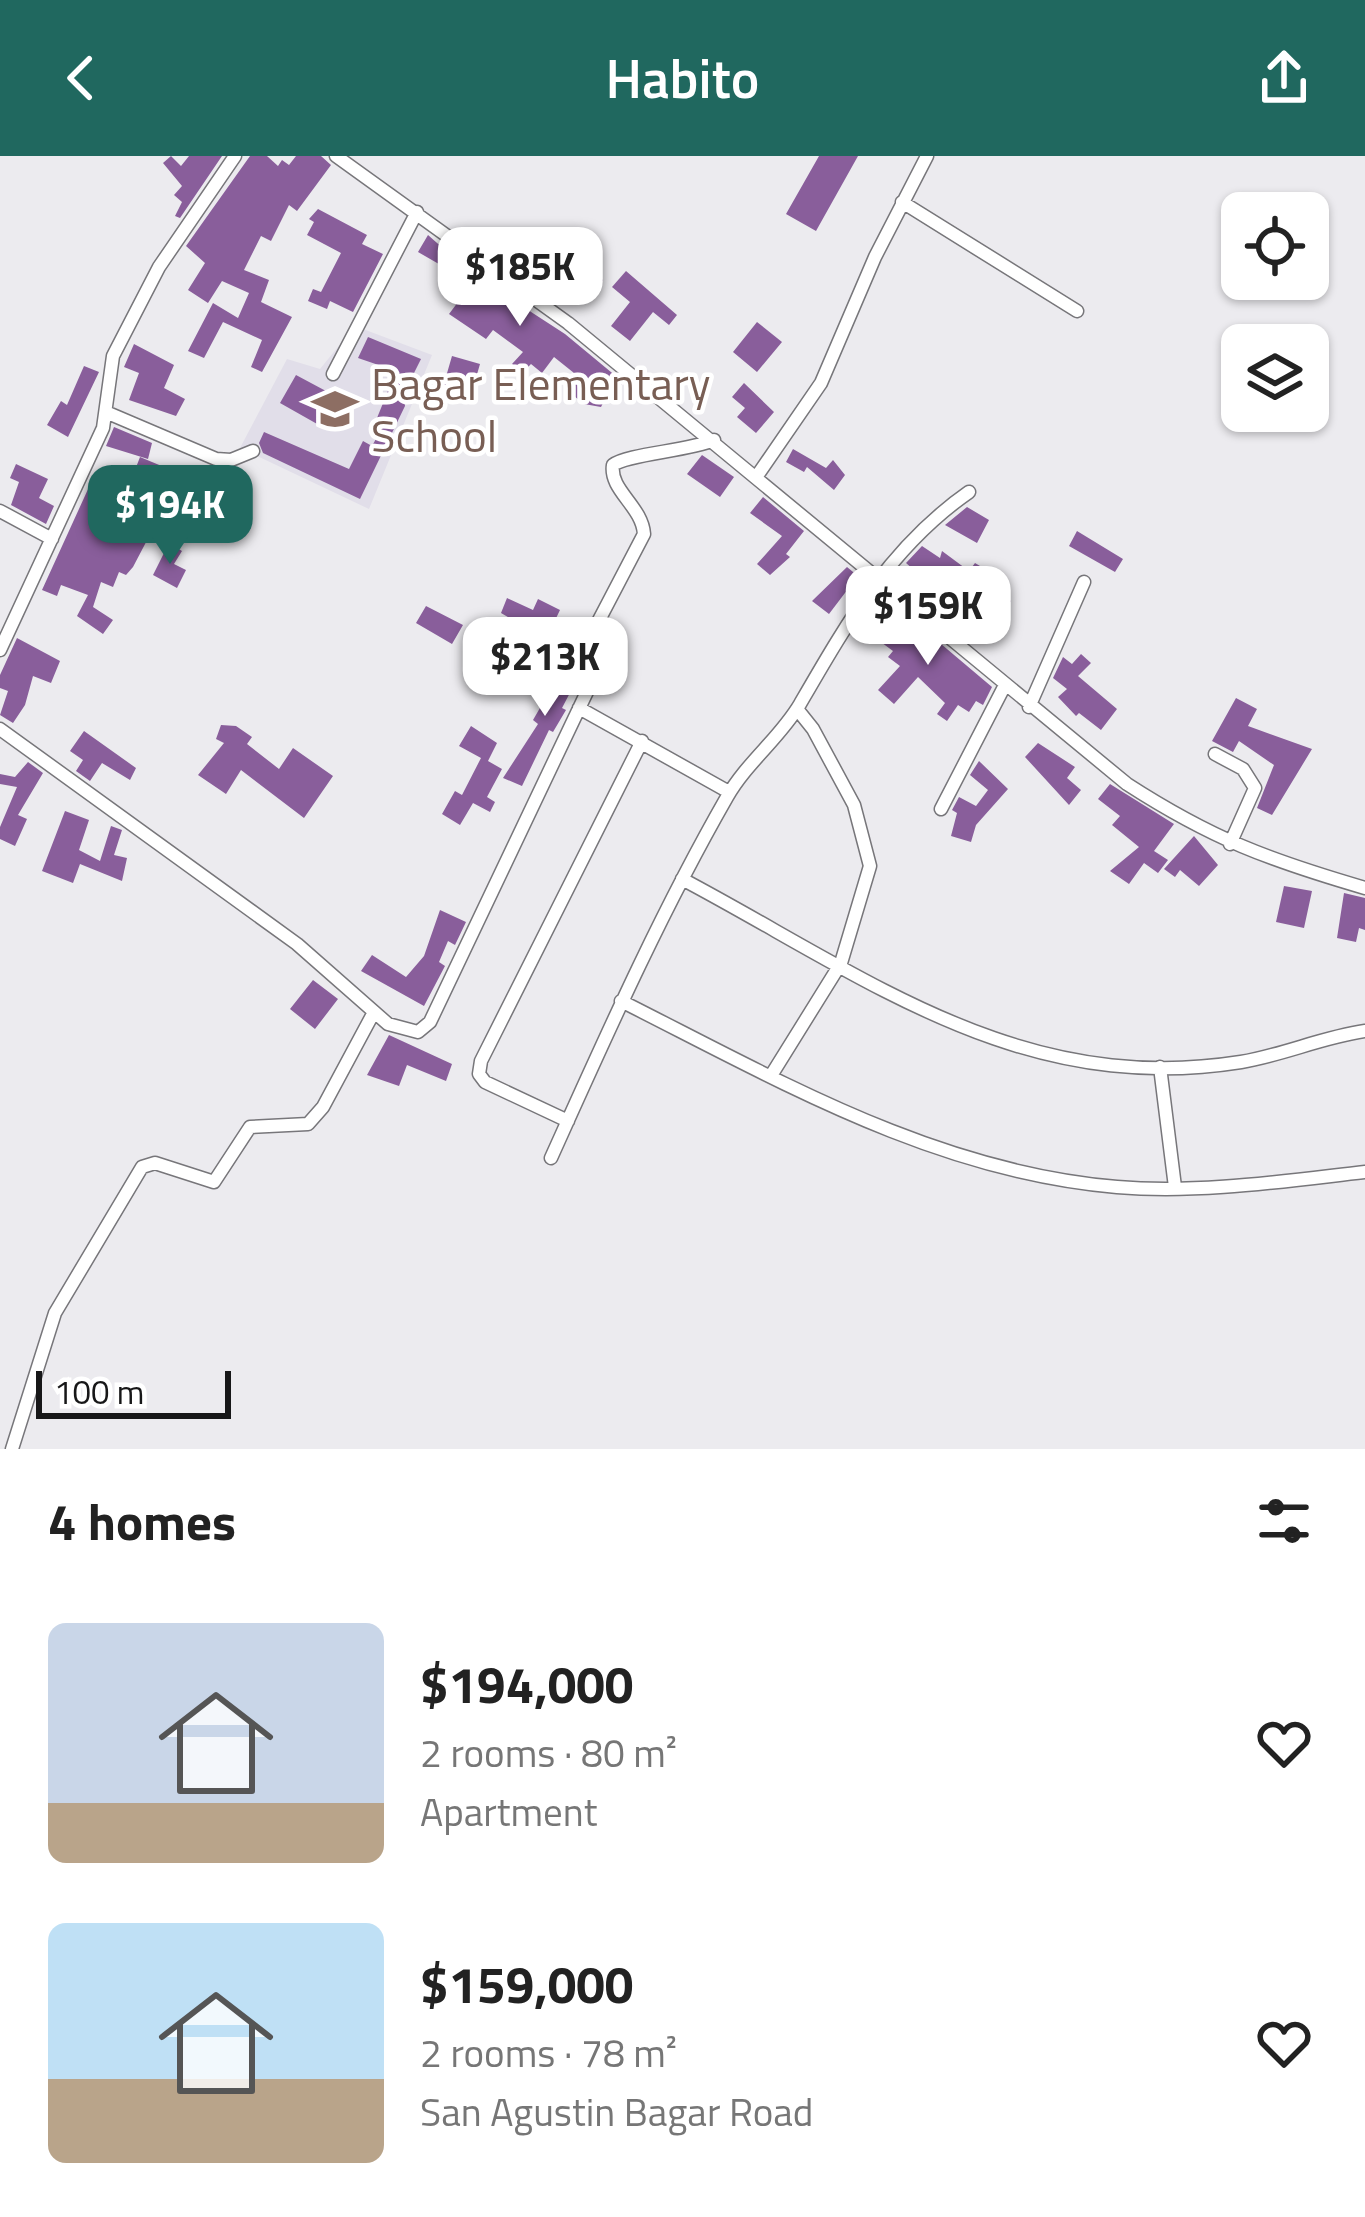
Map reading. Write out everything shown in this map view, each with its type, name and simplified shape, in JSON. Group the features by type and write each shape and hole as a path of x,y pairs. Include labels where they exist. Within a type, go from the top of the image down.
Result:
{"street":[{"path":"0,650 108,413 113,356 159,267 236,156"},
{"path":"336,156 417,212 714,440 1004,687 1127,784 1199,831 1365,888"},
{"path":"757,476 831,364 927,156"},
{"path":"902,202 1077,311"},
{"path":"333,374 417,212"},
{"path":"108,413 216,459 231,460 253,451"},
{"path":"0,730 297,944 374,1012 410,1032 430,1022 598,668 597,624 644,534 640,513 613,481 613,465 622,458 680,453 714,440"},
{"path":"550,1158 621,1001 729,792 797,709 878,578 907,543 968,492"},
{"path":"0,511 52,539"},
{"path":"1029,707 1084,582"},
{"path":"941,809 1004,687"},
{"path":"579,708 729,792"},
{"path":"772,1074 841,963 870,866 854,806 814,729 797,709"},
{"path":"568,1120 485,1082 479,1074 481,1061 642,741"},
{"path":"1215,754 1243,770 1255,788 1230,844"},
{"path":"682,879 982,1038 1094,1066 1240,1062 1365,1031"},
{"path":"621,1001 833,1108 960,1158 1118,1187 1365,1172"},
{"path":"12,1449 55,1313 142,1167 155,1162 214,1182 250,1127 308,1124 323,1107 374,1012"},
{"path":"1160,1067 1175,1187"}],"shaded area":[{"name":"Bagar Elementary School","path":"355,326 432,355 369,509 240,448 287,359 320,369"}],"building":[{"path":"171,156 181,166 189,156 222,156 180,218 175,216 182,202 174,195 182,186 163,163"},
{"path":"250,156 267,156 278,166 282,160 289,165 296,156 321,156 331,165 297,211 289,205 271,241 261,236 244,270 269,280 261,302 292,317 262,372 251,367 262,340 223,322 204,358 188,351 213,303 238,318 249,293 222,281 208,303 188,290 205,263 186,246"},
{"path":"819,156 858,156 816,231 786,214"},
{"path":"318,209 367,235 362,244 383,254 353,312 330,301 327,309 308,301 313,289 321,292 341,253 307,235 314,222 309,219"},
{"path":"554,233 593,263 588,268 603,280 590,299 545,267 549,261 542,256"},
{"path":"428,235 471,273 565,334 623,382 619,389 612,385 601,407 584,404 569,392 579,377 554,357 542,373 531,364 522,373 512,364 523,352 493,330 486,339 449,314 458,302 442,289 451,271 418,252"},
{"path":"626,271 677,315 669,325 653,312 630,341 611,326 630,302 612,287"},
{"path":"757,322 782,342 757,372 733,352"},
{"path":"368,337 421,359 404,393 405,406 360,499 263,453 259,443 264,432 349,469 363,441 372,446 386,421 377,418 396,371 358,358"},
{"path":"134,344 174,365 164,388 185,399 176,416 129,400 139,373 124,367"},
{"path":"452,356 480,364 471,395 443,387"},
{"path":"84,366 99,372 68,437 47,425 61,401 67,405"},
{"path":"296,375 339,398 326,429 280,403"},
{"path":"744,383 774,412 756,433 737,417 745,408 732,397"},
{"path":"114,427 152,443 148,459 106,446"},
{"path":"793,449 826,468 833,460 845,475 834,490 807,467 804,472 786,462"},
{"path":"702,455 734,477 720,497 687,474"},
{"path":"140,457 200,482 190,500 159,483 157,489 132,479 122,509 155,525 126,575 119,572 113,587 101,582 93,607 113,620 103,634 77,616 88,595 61,585 57,596 42,590 89,487 108,500 117,473 132,478"},
{"path":"16,464 48,479 39,498 54,506 46,524 11,505 19,482 10,478"},
{"path":"763,497 804,531 786,554 790,557 770,575 757,564 782,536 750,513"},
{"path":"967,507 989,520 977,543 945,525"},
{"path":"1077,531 1123,559 1115,572 1069,546"},
{"path":"169,543 182,551 174,564 186,570 177,588 153,575"},
{"path":"922,546 940,558 942,551 969,571 975,563 985,569 980,578 1011,601 994,621 981,609 986,604 971,593 975,589 956,577 941,569 930,584 906,563"},
{"path":"847,567 864,581 852,593 848,589 829,614 812,601"},
{"path":"507,598 533,610 538,599 560,610 546,639 501,613"},
{"path":"426,606 463,625 452,644 416,623"},
{"path":"886,613 908,630 915,622 992,687 983,705 976,701 969,712 958,705 947,721 937,714 945,703 918,677 894,704 878,690 900,666 888,657 893,651 870,634"},
{"path":"17,638 60,661 51,683 33,676 25,705 13,723 0,715 8,691 0,688 0,675"},
{"path":"1081,654 1091,663 1078,676 1117,709 1101,730 1079,713 1076,716 1058,697 1067,689 1053,678 1063,657 1072,664"},
{"path":"564,658 583,668 562,708 566,710 553,732 549,730 522,786 503,778 538,724 533,720 544,701 539,699"},
{"path":"1236,698 1257,709 1248,726 1312,749 1272,815 1257,808 1274,765 1239,741 1233,752 1212,741"},
{"path":"221,725 236,726 252,737 247,744 279,769 293,748 333,776 304,818 241,770 226,794 198,775 224,743 216,739"},
{"path":"471,726 497,743 488,761 502,769 487,797 495,802 490,812 473,803 460,825 442,814 455,791 462,795 481,758 459,746"},
{"path":"84,731 136,768 130,780 102,763 90,781 76,771 83,760 70,751"},
{"path":"1038,743 1075,767 1067,778 1081,790 1069,805 1025,757"},
{"path":"979,761 1008,789 976,825 971,842 951,836 957,813 952,810 959,797 976,806 988,790 970,775"},
{"path":"28,762 43,773 18,815 27,819 15,846 0,839 0,827 17,787 0,784 0,774 15,777"},
{"path":"1110,784 1174,824 1154,851 1168,860 1158,873 1144,863 1129,884 1110,871 1139,847 1112,825 1120,816 1098,799"},
{"path":"65,811 89,820 79,850 100,861 111,826 122,830 114,855 127,858 122,881 80,864 73,883 42,871"},
{"path":"1194,836 1218,865 1199,886 1180,870 1175,877 1164,869"},
{"path":"1284,886 1312,891 1304,928 1276,922"},
{"path":"1344,893 1365,898 1365,930 1359,928 1356,942 1337,938"},
{"path":"440,910 466,922 455,945 448,941 439,962 445,966 424,1006 361,971 372,955 406,977 424,956"},
{"path":"313,980 338,999 315,1029 290,1009"},
{"path":"389,1035 452,1064 446,1081 407,1065 399,1086 367,1075"}],"place":[{"name":"Bagar Elementary School","path":"335,409"}]}
